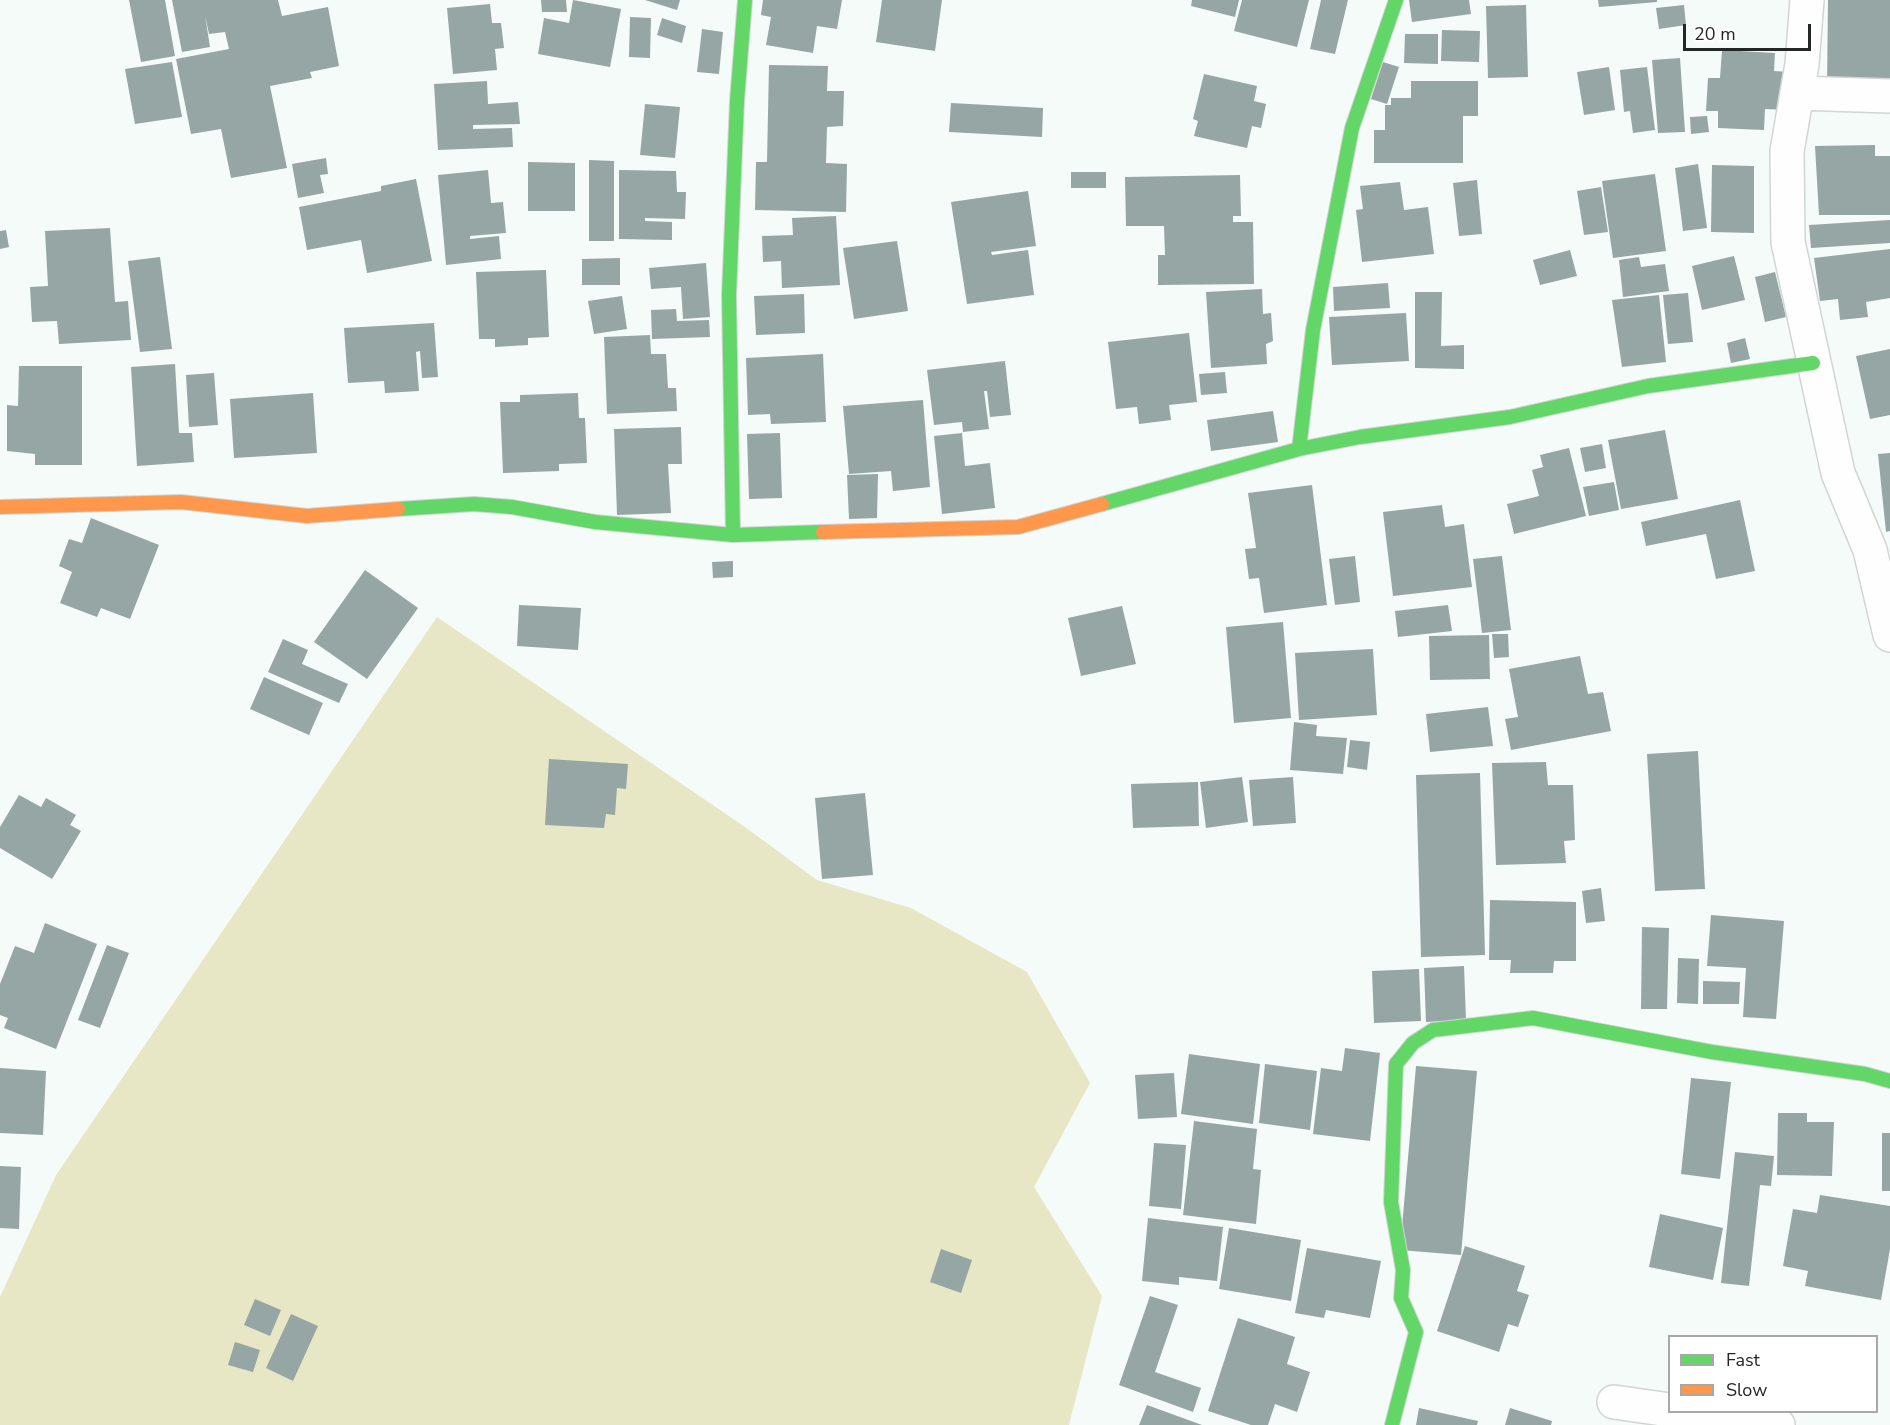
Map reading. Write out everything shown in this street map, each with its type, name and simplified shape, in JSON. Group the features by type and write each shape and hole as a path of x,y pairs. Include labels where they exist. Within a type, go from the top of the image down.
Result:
{"street":[{"path":"732,535 729,295 737,101 745,0"},
{"path":"1299,449 1313,330 1352,128 1396,0"},
{"path":"1807,0 1797,93 1787,151 1788,242 1838,472 1880,549 1890,634"},
{"path":"1797,93 1890,96"},
{"path":"0,507 181,502 307,516 474,504 512,507 595,522 732,535 1018,527 1299,449 1360,437 1510,417 1648,386 1813,363"},
{"path":"1392,1425 1413,1351 1416,1332 1401,1298 1403,1270 1390,1203 1396,1064 1413,1043 1433,1030 1533,1018 1712,1052 1866,1074 1890,1081"},
{"path":"1614,1402 1668,1410"},
{"path":"1688,1413 1778,1425"}],"green space":[{"path":"437,617 745,827 817,880 911,908 1027,972 1090,1083 1034,1187 1102,1296 1069,1425 0,1425 0,1297 56,1175"}],"building":[{"path":"129,0 165,0 175,56 141,62"},
{"path":"172,0 278,0 282,16 328,7 339,66 310,72 312,78 270,86 287,168 231,178 221,129 191,134 176,59 229,49 225,32 209,34 205,15 210,47 182,52"},
{"path":"541,0 566,0 567,12 542,12"},
{"path":"573,0 621,9 610,67 538,54 544,18 569,23"},
{"path":"645,0 680,0 677,10"},
{"path":"763,0 842,0 837,29 817,26 813,53 766,45 771,17 761,15"},
{"path":"882,0 942,0 935,51 876,42"},
{"path":"1192,0 1239,0 1235,17 1191,6"},
{"path":"1242,0 1309,0 1297,47 1234,31"},
{"path":"1321,0 1348,0 1335,54 1310,49"},
{"path":"1409,0 1469,0 1471,14 1412,22"},
{"path":"1598,0 1657,0 1657,2 1599,7"},
{"path":"1828,0 1890,0 1890,90 1827,89"},
{"path":"490,4 492,23 501,23 504,48 495,49 497,70 453,74 447,8"},
{"path":"1526,5 1528,77 1488,78 1486,6"},
{"path":"1684,5 1686,25 1659,29 1656,8"},
{"path":"630,17 651,18 650,58 629,57"},
{"path":"662,18 686,26 682,43 657,35"},
{"path":"702,29 723,32 719,74 697,72"},
{"path":"1442,30 1480,31 1479,62 1441,61"},
{"path":"1405,34 1438,34 1438,64 1404,63"},
{"path":"1722,50 1775,53 1774,71 1790,72 1789,110 1765,109 1764,130 1718,128 1718,111 1706,111 1708,78 1720,78"},
{"path":"1680,58 1685,132 1658,133 1652,60"},
{"path":"172,62 182,117 135,124 125,69"},
{"path":"1383,62 1399,67 1387,104 1371,99"},
{"path":"769,65 828,66 827,91 844,91 843,126 827,127 826,163 847,164 846,212 755,210 756,162 767,162"},
{"path":"1609,67 1615,110 1584,115 1577,72"},
{"path":"1647,67 1655,130 1633,133 1630,111 1624,112 1620,70"},
{"path":"1204,74 1257,86 1254,101 1266,104 1261,128 1252,126 1247,148 1194,136 1198,121 1193,119"},
{"path":"487,81 488,104 518,102 520,124 473,125 473,129 512,128 513,147 438,150 434,84"},
{"path":"1411,81 1478,81 1478,116 1463,116 1463,163 1374,163 1374,130 1385,130 1385,105 1391,105 1391,98 1411,98"},
{"path":"951,103 1043,108 1042,137 949,132"},
{"path":"645,104 680,107 675,158 640,155"},
{"path":"1707,116 1709,132 1691,134 1690,117"},
{"path":"1875,145 1875,156 1890,156 1890,215 1819,215 1815,146"},
{"path":"326,158 328,174 320,175 324,193 298,198 292,164"},
{"path":"589,160 614,161 614,241 589,241"},
{"path":"528,162 575,163 575,211 528,211"},
{"path":"1698,164 1707,228 1683,231 1675,168"},
{"path":"1712,165 1754,166 1754,233 1711,232"},
{"path":"488,170 491,203 503,202 506,233 470,236 470,239 499,236 501,259 446,265 438,175"},
{"path":"619,170 676,171 677,192 686,192 685,219 645,218 645,221 672,222 672,240 619,239"},
{"path":"1071,172 1106,172 1106,188 1071,188"},
{"path":"1655,174 1666,251 1613,258 1602,181"},
{"path":"1240,175 1241,216 1233,216 1233,222 1253,222 1254,284 1158,285 1158,255 1165,255 1164,226 1126,226 1125,177"},
{"path":"416,179 432,261 367,273 361,240 307,250 299,207 381,191 381,186"},
{"path":"1477,180 1482,234 1459,236 1453,183"},
{"path":"1400,182 1404,210 1428,207 1434,254 1362,262 1356,210 1363,209 1360,186"},
{"path":"1601,187 1608,232 1584,235 1577,191"},
{"path":"1028,191 1036,246 991,252 992,255 1028,250 1034,295 967,304 951,202"},
{"path":"836,216 840,285 782,288 781,261 763,262 762,236 793,235 792,218"},
{"path":"1890,220 1890,243 1811,248 1809,225"},
{"path":"110,228 115,302 128,301 131,340 59,344 57,321 32,322 30,287 48,286 45,231"},
{"path":"6,230 9,247 0,249 0,231"},
{"path":"897,241 908,311 854,319 843,248"},
{"path":"1890,249 1890,298 1866,302 1868,317 1840,320 1838,299 1820,301 1814,258"},
{"path":"1570,250 1577,276 1540,285 1533,260"},
{"path":"1734,256 1745,300 1702,310 1692,266"},
{"path":"160,257 172,349 140,352 128,261"},
{"path":"1639,257 1641,267 1665,264 1669,291 1623,297 1619,260"},
{"path":"620,258 620,285 582,285 582,259"},
{"path":"706,263 710,317 683,319 681,287 651,289 649,268"},
{"path":"546,270 549,337 528,338 528,345 495,347 495,339 479,339 476,272"},
{"path":"1775,272 1786,317 1765,322 1755,277"},
{"path":"1388,283 1390,308 1334,311 1333,287"},
{"path":"1262,289 1263,314 1271,313 1273,341 1266,344 1267,364 1211,368 1206,292"},
{"path":"1415,292 1442,292 1441,346 1464,345 1464,369 1415,368"},
{"path":"1688,293 1693,342 1668,344 1663,295"},
{"path":"804,294 805,333 756,335 754,296"},
{"path":"1659,295 1666,362 1622,367 1612,300"},
{"path":"622,296 627,329 594,334 588,301"},
{"path":"676,309 677,321 709,320 710,337 652,339 651,310"},
{"path":"1406,313 1409,361 1332,365 1329,317"},
{"path":"434,323 438,377 422,378 420,351 416,352 419,391 385,393 384,381 348,383 344,328"},
{"path":"1189,333 1197,402 1169,405 1171,420 1139,424 1137,407 1116,409 1108,342"},
{"path":"650,335 651,354 666,354 668,388 676,388 677,411 607,414 604,337"},
{"path":"1745,338 1750,359 1731,363 1727,343"},
{"path":"1890,349 1890,415 1870,419 1856,356"},
{"path":"823,354 826,422 771,424 770,414 748,415 746,358"},
{"path":"1005,361 1011,415 990,417 987,391 984,391 989,429 963,432 962,422 934,425 927,370"},
{"path":"175,364 179,433 192,433 194,462 137,466 131,367"},
{"path":"19,366 82,366 82,465 35,465 35,454 7,451 7,405 18,406"},
{"path":"1225,372 1227,393 1201,395 1199,374"},
{"path":"214,373 218,425 189,427 186,375"},
{"path":"313,393 317,453 234,458 230,399"},
{"path":"578,393 579,418 585,418 587,463 559,464 559,471 503,473 500,402 520,402 520,395"},
{"path":"923,400 930,487 893,491 891,471 849,474 843,406"},
{"path":"1273,411 1278,442 1211,451 1207,420"},
{"path":"681,427 682,464 668,464 671,513 617,515 614,429"},
{"path":"1665,430 1678,499 1621,509 1608,440"},
{"path":"780,433 782,498 749,499 747,434"},
{"path":"962,433 965,466 990,463 995,508 942,514 934,436"},
{"path":"1602,444 1606,468 1585,472 1580,448"},
{"path":"1569,448 1586,516 1514,534 1507,504 1539,496 1532,470 1543,467 1540,455"},
{"path":"1890,453 1890,531 1886,532 1878,454"},
{"path":"878,474 877,518 849,519 847,475"},
{"path":"1614,482 1619,510 1589,516 1583,487"},
{"path":"1312,485 1327,605 1264,613 1259,578 1249,579 1245,549 1256,548 1248,493"},
{"path":"1740,500 1755,571 1716,579 1706,534 1646,546 1641,522"},
{"path":"1442,505 1445,527 1464,524 1472,587 1393,596 1383,512"},
{"path":"91,518 159,545 130,619 101,608 97,617 60,603 72,572 59,566 69,539 82,543"},
{"path":"1355,556 1360,602 1335,605 1329,559"},
{"path":"1502,556 1511,630 1482,633 1473,559"},
{"path":"733,561 733,577 713,578 712,562"},
{"path":"365,570 418,608 367,679 314,642"},
{"path":"519,605 581,608 578,650 517,646"},
{"path":"1448,605 1452,631 1398,637 1395,611"},
{"path":"1122,606 1136,664 1081,676 1068,618"},
{"path":"1283,622 1291,718 1234,723 1226,627"},
{"path":"1492,634 1508,634 1509,657 1494,658"},
{"path":"1489,635 1490,679 1430,680 1429,636"},
{"path":"283,639 308,650 302,664 348,684 339,703 268,672"},
{"path":"1373,649 1377,715 1299,720 1295,653"},
{"path":"1580,656 1588,694 1603,692 1611,731 1511,750 1505,719 1518,717 1509,669"},
{"path":"264,677 323,703 309,735 250,709"},
{"path":"1488,707 1493,746 1430,752 1426,714"},
{"path":"1294,722 1317,725 1316,736 1347,738 1343,774 1290,770"},
{"path":"1350,740 1370,742 1367,770 1347,767"},
{"path":"1698,751 1705,889 1655,891 1647,754"},
{"path":"549,759 628,764 626,789 617,788 615,815 606,814 604,828 545,825"},
{"path":"1546,762 1548,785 1573,785 1575,840 1564,841 1566,863 1496,865 1492,763"},
{"path":"1480,773 1485,955 1421,957 1416,775"},
{"path":"1242,777 1248,822 1206,828 1200,782"},
{"path":"1293,777 1296,823 1253,826 1249,780"},
{"path":"1198,782 1199,826 1133,828 1131,784"},
{"path":"865,793 873,875 822,879 815,798"},
{"path":"19,795 41,807 46,798 76,815 70,825 81,831 52,879 0,848 0,827"},
{"path":"1601,888 1605,921 1586,923 1582,891"},
{"path":"1490,900 1576,902 1576,961 1554,961 1553,973 1510,973 1511,960 1489,960"},
{"path":"1711,915 1784,921 1776,1019 1743,1017 1746,968 1707,966"},
{"path":"45,923 97,944 56,1049 4,1028 8,1018 0,1015 0,984 15,946 34,953"},
{"path":"1642,927 1669,928 1667,1009 1641,1009"},
{"path":"107,945 129,953 100,1028 78,1020"},
{"path":"1678,958 1699,959 1698,1004 1677,1003"},
{"path":"1464,966 1466,1020 1426,1022 1424,968"},
{"path":"1419,969 1421,1021 1374,1023 1372,971"},
{"path":"1703,981 1740,982 1739,1004 1703,1004"},
{"path":"1345,1048 1380,1053 1370,1141 1313,1134 1321,1068 1342,1071"},
{"path":"1189,1054 1260,1064 1253,1124 1181,1114"},
{"path":"1265,1064 1317,1071 1310,1130 1259,1123"},
{"path":"1416,1066 1477,1071 1461,1255 1400,1250"},
{"path":"0,1068 46,1071 43,1135 0,1133"},
{"path":"1174,1073 1177,1117 1138,1119 1135,1075"},
{"path":"1691,1078 1731,1082 1720,1179 1681,1174"},
{"path":"1778,1113 1807,1113 1807,1122 1834,1122 1832,1176 1777,1175"},
{"path":"1194,1121 1257,1129 1253,1169 1261,1170 1256,1224 1183,1215"},
{"path":"1882,1133 1890,1133 1890,1191 1882,1191"},
{"path":"1154,1143 1186,1145 1181,1209 1149,1206"},
{"path":"1735,1152 1774,1156 1771,1186 1760,1185 1749,1286 1721,1283"},
{"path":"0,1166 21,1167 19,1229 0,1228"},
{"path":"1820,1195 1890,1206 1890,1249 1881,1300 1805,1286 1808,1271 1783,1266 1793,1209 1817,1213"},
{"path":"1660,1214 1723,1228 1713,1280 1649,1267"},
{"path":"1148,1218 1223,1227 1217,1281 1179,1277 1179,1285 1142,1281"},
{"path":"1229,1228 1301,1240 1291,1301 1219,1289"},
{"path":"1465,1246 1525,1266 1517,1291 1529,1295 1518,1327 1508,1324 1499,1352 1437,1331"},
{"path":"1307,1248 1381,1261 1370,1318 1326,1310 1324,1318 1295,1313"},
{"path":"941,1249 972,1260 961,1293 930,1282"},
{"path":"1150,1296 1178,1305 1155,1372 1201,1388 1193,1412 1119,1385"},
{"path":"255,1299 281,1310 270,1336 244,1325"},
{"path":"291,1314 318,1326 293,1381 266,1368"},
{"path":"1238,1318 1295,1337 1287,1364 1310,1372 1297,1412 1275,1404 1268,1425 1251,1425 1208,1411"},
{"path":"235,1342 260,1350 253,1372 228,1365"},
{"path":"1147,1405 1202,1425 1139,1425"},
{"path":"1419,1408 1478,1421 1477,1425 1416,1425"},
{"path":"1510,1408 1552,1421 1551,1425 1505,1425"}],"traffic: fast":[{"path":"733,535 729,295 737,101 745,0"},
{"path":"1299,449 1313,330 1352,128 1396,0"},
{"path":"1102,504 1299,449 1360,437 1510,417 1648,386 1813,363"},
{"path":"398,509 474,504 512,507 595,522 733,535 823,532"},
{"path":"1392,1425 1416,1332 1401,1298 1403,1270 1391,1202 1396,1064 1413,1043 1433,1030 1533,1018 1712,1052 1865,1074 1890,1081"}],"traffic: slow":[{"path":"0,507 181,502 307,516 398,509"},
{"path":"823,532 1018,527 1102,504"}]}
